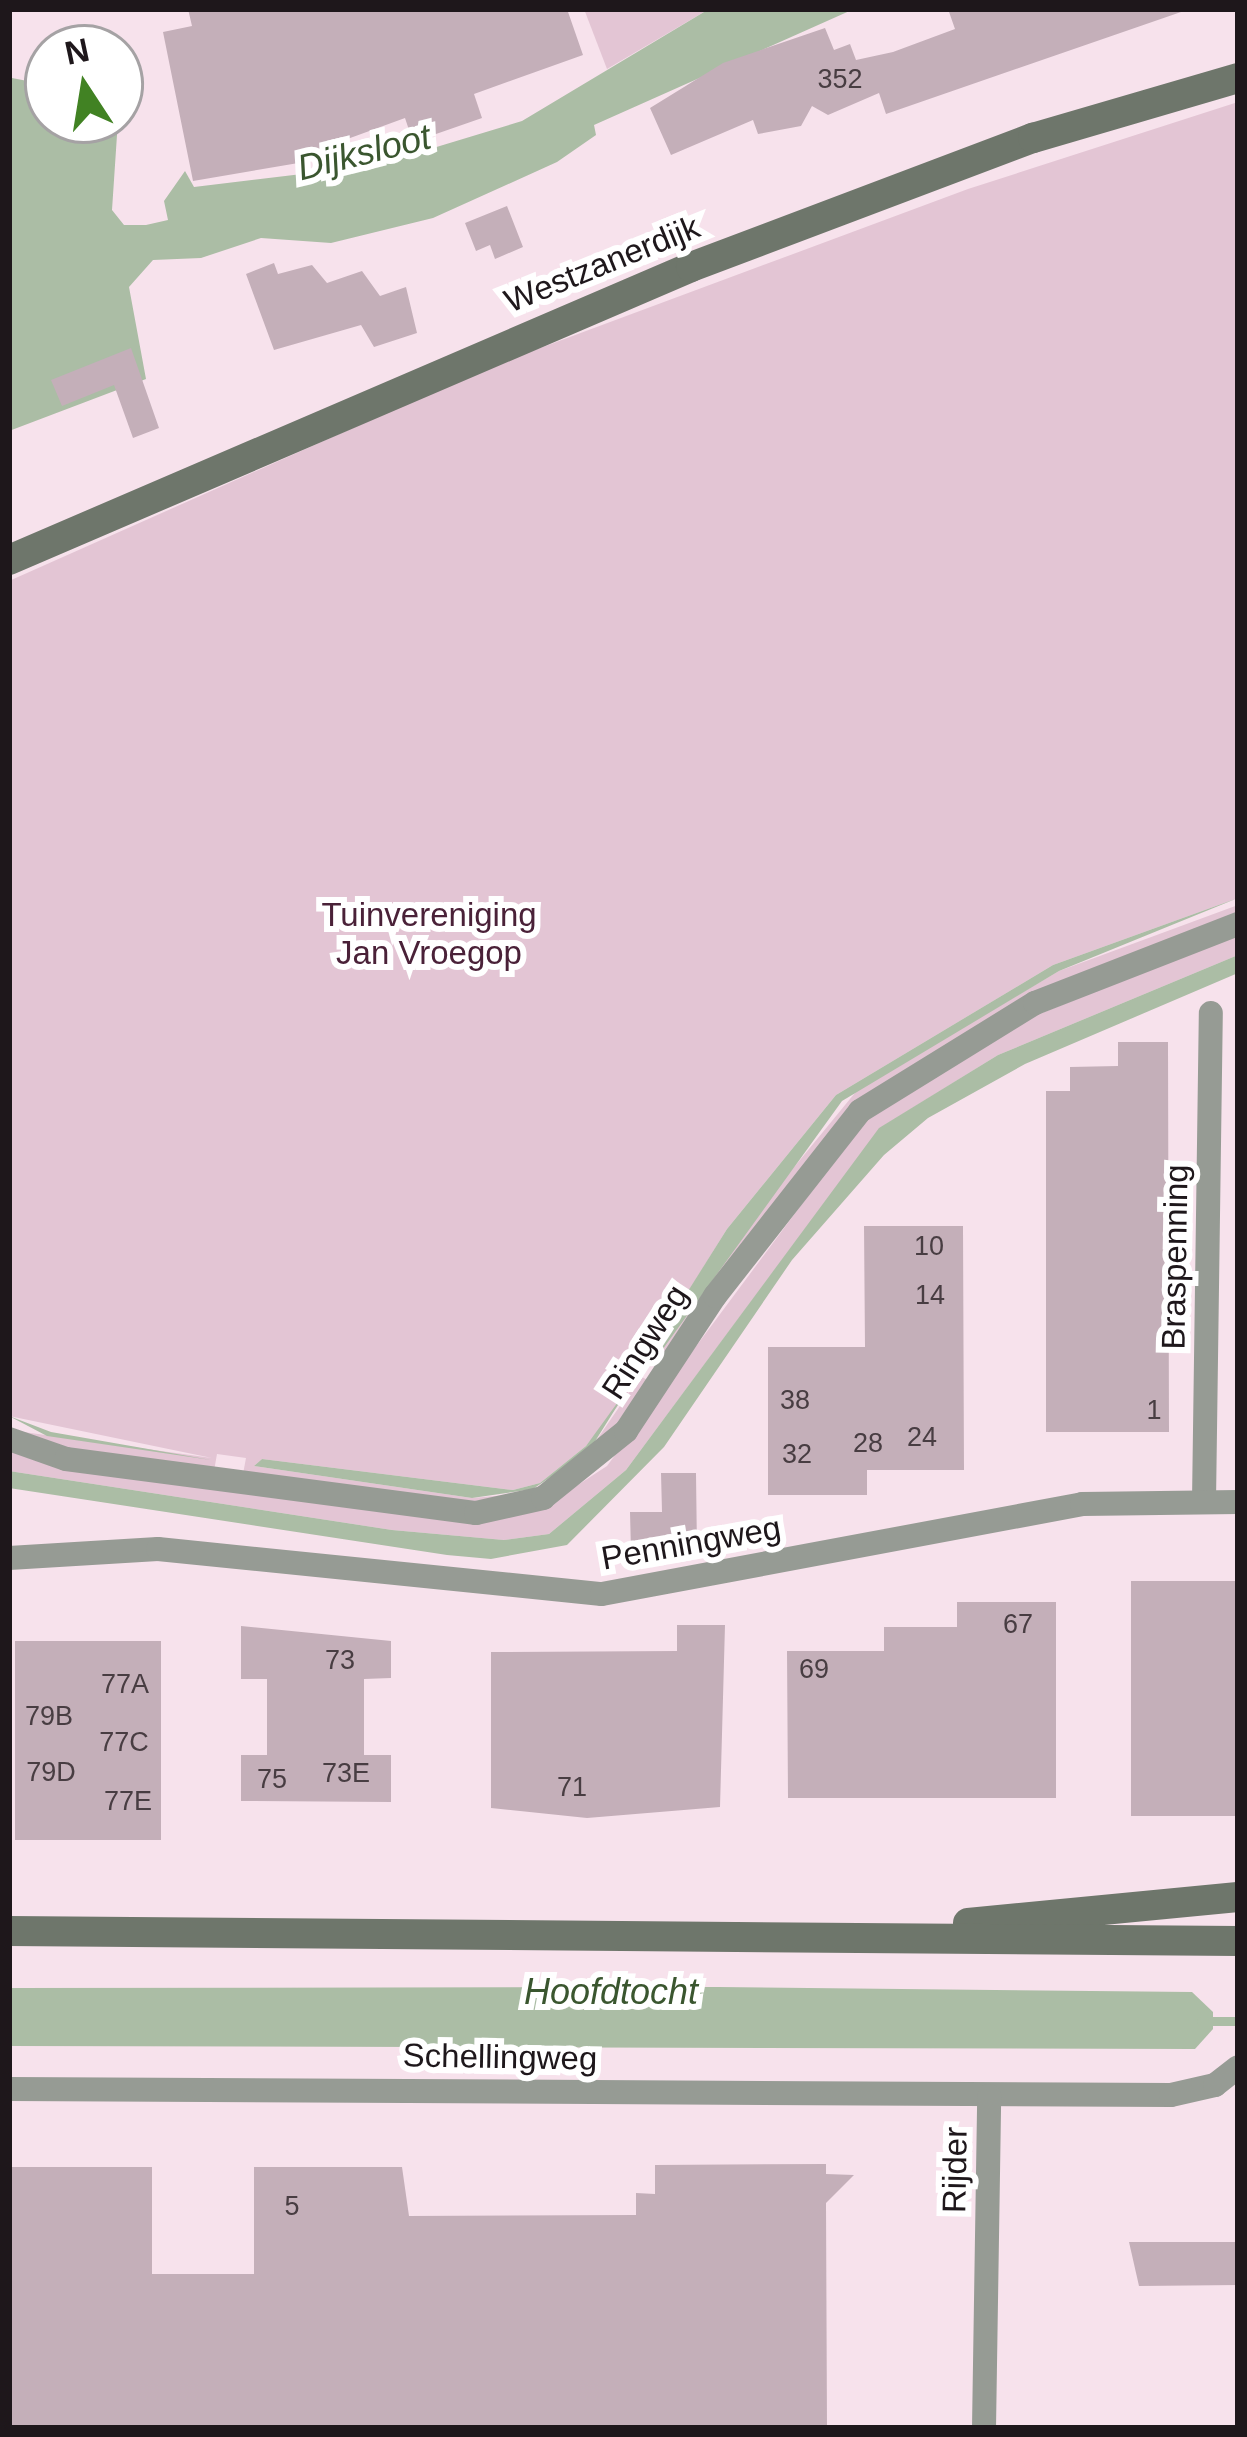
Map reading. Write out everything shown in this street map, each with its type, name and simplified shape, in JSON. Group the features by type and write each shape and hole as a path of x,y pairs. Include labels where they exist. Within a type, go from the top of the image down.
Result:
{"main road":[{"name":"Westzanerdijk","path":"9,560 691,267 1033,138 1238,79"},
{"path":"843,1937 1238,1897"},
{"path":"9,1931 1238,1942"}],"street":[{"name":"Ringweg","path":"9,1439 66,1459 476,1513 543,1498 626,1431 715,1296 860,1111 1035,1004 1238,924"},
{"name":"Braspenning","path":"1204,1502 1211,1013"},
{"name":"Penningweg","path":"9,1558 158,1549 602,1594 1082,1504 1238,1502"},
{"name":"Rijder","path":"984,2428 989,2096 1172,2095 1215,2085 1238,2067"},
{"name":"Schellingweg","path":"9,2089 989,2096"}],"green space":[{"path":"584,9 709,9 607,69"},
{"name":"Tuinvereniging Jan Vroegop","path":"1238,102 1238,898 1053,965 836,1095 727,1229 652,1350 660,1353 722,1255 859,1088 1059,971 1238,905 1238,915 1012,1005 855,1107 658,1365 646,1357 636,1373 647,1380 603,1443 540,1490 519,1494 547,1483 589,1451 635,1384 586,1446 540,1483 513,1490 262,1459 254,1466 472,1498 515,1494 470,1502 243,1474 246,1458 217,1454 214,1471 201,1470 45,1445 9,1430 212,1458 9,1416 9,581 492,366 968,189"},
{"path":"1238,934 1238,955 998,1055 880,1128 626,1470 549,1534 504,1540 392,1530 9,1471 9,1448 541,1509 607,1466 860,1126 901,1091 1017,1023"}],"water":[{"path":"709,9 854,9 594,125 596,135 557,162 433,218 331,243 261,238 201,258 153,260 129,287 146,379 9,431 12,78 24,80 24,144 116,144 112,210 124,225 168,220 164,201 185,171 194,187 377,165 522,121"},
{"path":"1238,898 1059,971 842,1101 660,1353 651,1350 727,1229 836,1095 1053,965"},
{"path":"1238,955 1238,973 1025,1064 928,1118 884,1155 792,1260 664,1447 567,1545 491,1559 447,1555 9,1488 9,1471 392,1530 504,1540 549,1534 626,1470 879,1128 998,1055"},
{"path":"631,1384 589,1451 533,1489 472,1498 254,1466 262,1459 513,1490 540,1483 586,1446"},
{"path":"9,1416 51,1432 211,1460 47,1436"},
{"name":"Hoofdtocht","path":"9,1988 1192,1992 1213,2012 1213,2029 1195,2049 9,2046"}],"building":[{"path":"188,9 567,9 583,55 474,94 482,118 413,142 405,118 320,149 322,159 193,181 163,32 192,26"},
{"path":"948,9 1181,12 886,114 879,93 828,115 812,106 801,126 758,134 753,120 671,155 650,108 723,63 825,28 834,50 850,44 856,60 893,52 955,29"},
{"path":"507,206 523,247 495,259 490,245 476,251 465,223"},
{"path":"274,263 278,274 312,265 327,283 362,271 380,296 406,287 417,333 374,347 361,325 274,350 246,274"},
{"path":"131,348 159,428 133,438 114,385 62,406 51,380"},
{"path":"1118,1042 1168,1042 1169,1432 1046,1432 1046,1091 1070,1091 1070,1067 1118,1066"},
{"path":"864,1226 963,1226 964,1470 867,1470 867,1495 768,1495 768,1347 865,1347"},
{"path":"661,1473 696,1473 697,1551 631,1551 630,1512 662,1512"},
{"path":"1131,1581 1238,1581 1238,1816 1131,1816"},
{"path":"957,1602 1056,1602 1056,1798 788,1798 787,1651 884,1651 884,1627 957,1627"},
{"path":"677,1625 725,1625 720,1807 587,1818 491,1808 491,1652 677,1651"},
{"path":"241,1626 391,1641 391,1678 364,1679 364,1755 391,1755 391,1802 241,1801 241,1755 267,1755 267,1679 241,1679"},
{"path":"15,1641 161,1641 161,1840 15,1840"},
{"path":"826,2164 826,2174 854,2175 826,2203 827,2428 9,2428 9,2167 152,2167 152,2274 254,2274 254,2167 402,2167 409,2216 636,2215 636,2193 655,2194 655,2165"},
{"path":"1129,2242 1238,2242 1238,2285 1139,2286"}],"waterway":[{"path":"1201,2021 1238,2021"}],"water label":[{"name":"Dijksloot","path":"364,152"}]}
